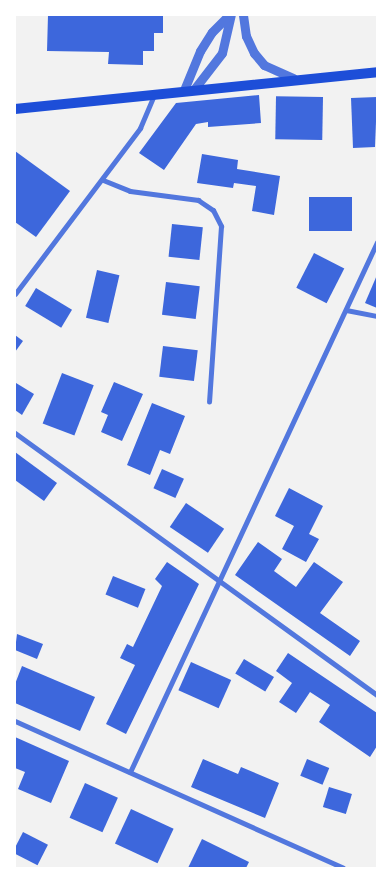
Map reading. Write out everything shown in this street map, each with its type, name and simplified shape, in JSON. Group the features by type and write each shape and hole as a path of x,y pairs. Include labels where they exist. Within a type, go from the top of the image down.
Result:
{"main road":[{"path":"15,109 293,78 377,72"}],"street":[{"path":"190,89 222,53 230,15"},
{"path":"190,89 200,51 212,32 230,15"},
{"path":"244,15 246,36 254,53 264,65 293,78"},
{"path":"15,294 103,180 147,117 155,93"},
{"path":"103,180 130,191 198,200 213,210 221,226 208,402"},
{"path":"130,772 217,580 377,242"},
{"path":"346,310 377,316"},
{"path":"15,433 377,695"},
{"path":"15,721 343,868"}],"building":[{"path":"48,15 163,15 163,33 154,33 154,51 143,51 143,65 108,64 109,52 47,51"},
{"path":"259,95 261,123 208,127 208,122 196,124 164,170 139,153 176,103"},
{"path":"276,96 323,97 322,140 275,139"},
{"path":"377,97 375,147 353,148 351,98"},
{"path":"15,151 70,191 36,237 15,222"},
{"path":"202,154 238,160 237,169 280,176 274,215 252,211 256,186 234,183 233,188 197,183"},
{"path":"309,197 352,197 352,231 309,231"},
{"path":"172,224 203,227 199,260 169,257"},
{"path":"314,253 344,268 327,303 296,288"},
{"path":"97,270 119,275 108,323 86,318"},
{"path":"377,275 377,308 365,303"},
{"path":"166,282 200,286 196,319 162,315"},
{"path":"36,288 72,310 61,328 25,306"},
{"path":"15,335 23,341 15,352"},
{"path":"163,346 198,350 194,381 159,377"},
{"path":"62,373 94,385 74,436 43,423"},
{"path":"114,382 143,394 122,441 101,432 108,415 101,412"},
{"path":"16,383 34,394 22,415 15,410"},
{"path":"152,403 185,416 170,454 160,450 150,475 127,465"},
{"path":"15,452 57,483 44,501 15,480"},
{"path":"162,469 184,479 175,498 153,488"},
{"path":"289,488 323,506 309,534 319,539 306,562 282,549 294,526 275,516"},
{"path":"186,503 224,529 208,553 170,527"},
{"path":"258,542 282,559 274,571 296,587 314,562 343,582 320,613 360,641 350,656 235,575"},
{"path":"167,562 199,584 126,734 106,724 135,665 120,658 127,644 133,647 162,586 155,579"},
{"path":"113,576 145,589 138,608 106,595"},
{"path":"17,634 43,644 37,659 15,650"},
{"path":"288,653 377,713 377,746 370,757 319,722 330,705 310,692 296,713 279,702 292,683 276,671"},
{"path":"244,659 274,677 265,692 235,674"},
{"path":"191,662 231,680 219,708 178,690"},
{"path":"22,666 95,697 80,731 15,703 15,684"},
{"path":"15,737 69,761 51,803 18,789 25,772 15,768"},
{"path":"203,759 238,774 241,767 279,783 265,818 191,787"},
{"path":"307,759 329,768 323,785 300,776"},
{"path":"85,783 118,798 102,832 70,818"},
{"path":"329,787 352,794 346,814 323,807"},
{"path":"131,809 174,829 158,863 115,843"},
{"path":"23,832 48,845 38,865 15,854 15,848"},
{"path":"202,839 249,862 246,868 188,868"}]}
